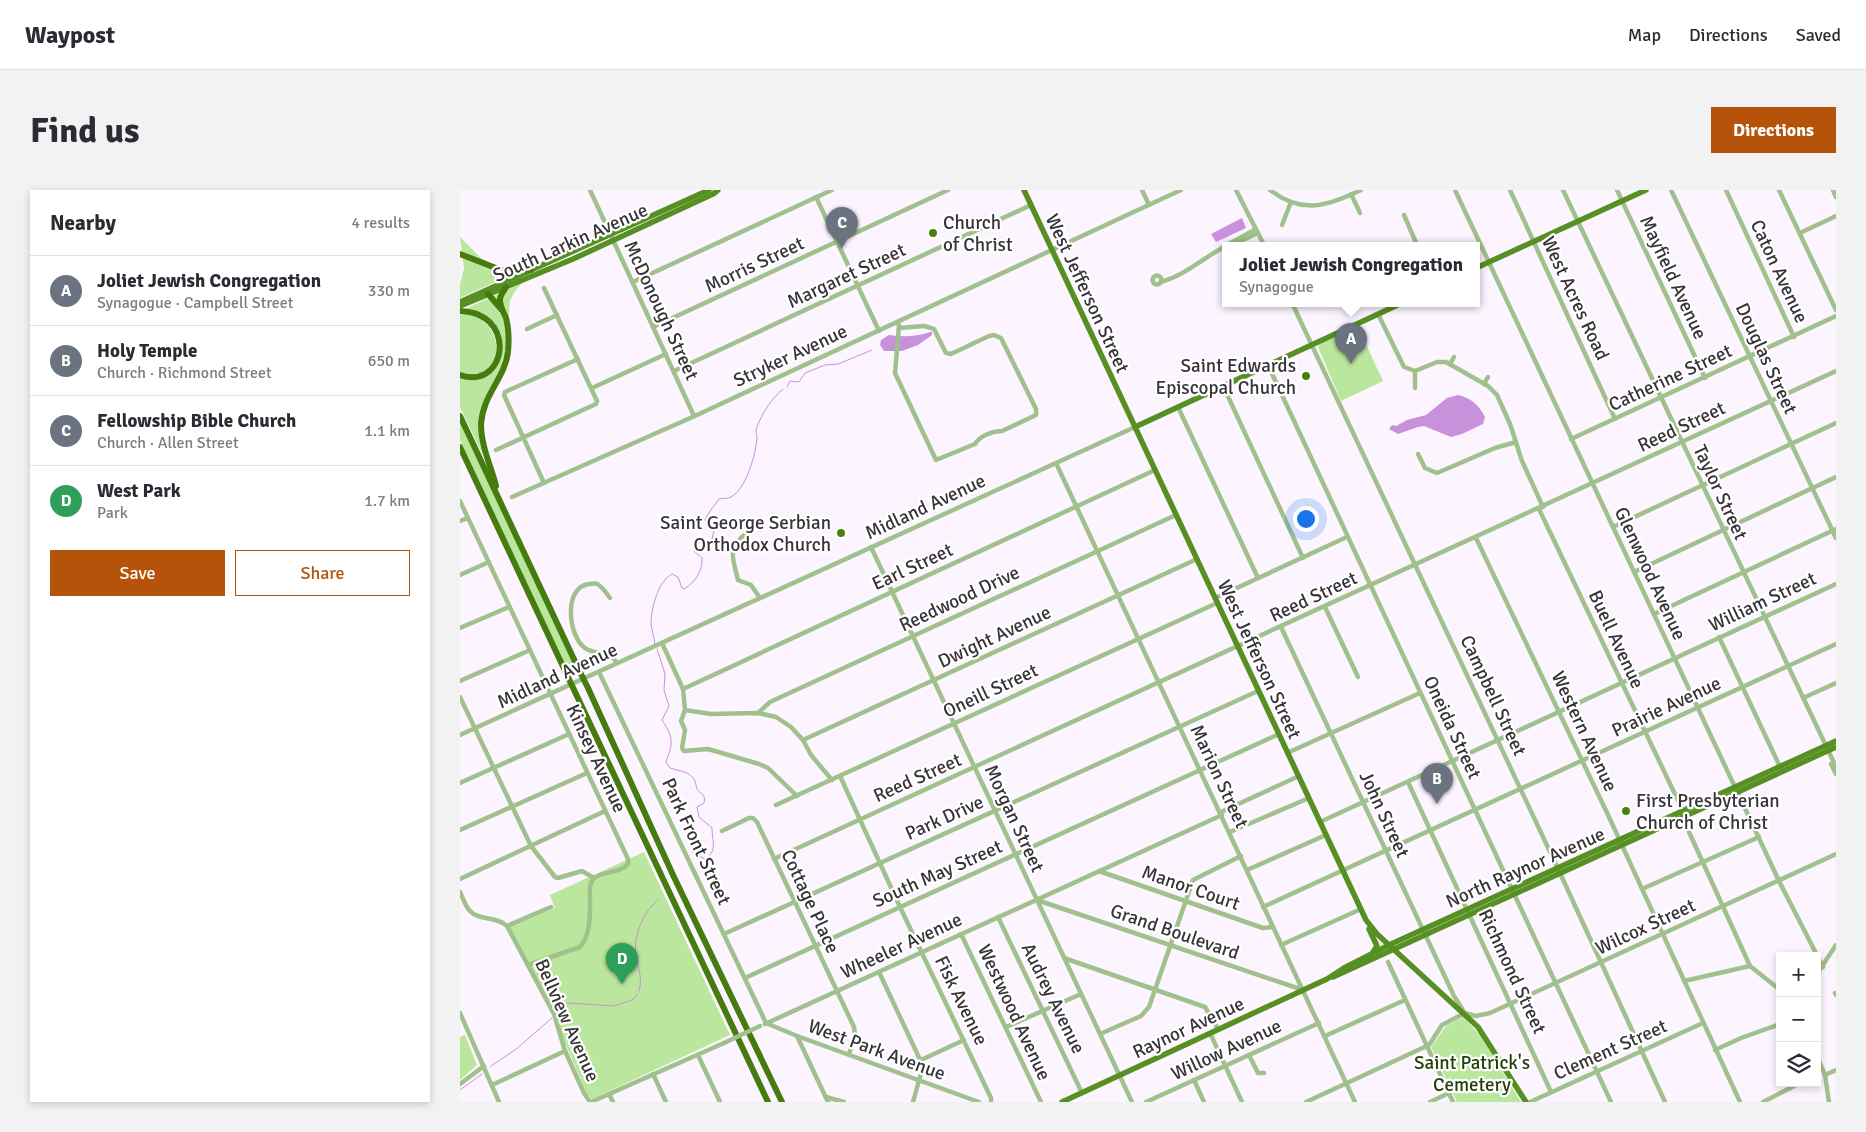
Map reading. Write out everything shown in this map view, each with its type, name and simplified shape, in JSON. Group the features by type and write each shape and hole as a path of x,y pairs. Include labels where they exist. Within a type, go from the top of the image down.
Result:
{"highway":[{"path":"460,254 501,270 531,270"},
{"path":"500,502 493,471 484,447 481,423 488,394 502,370 507,356 509,330 500,298 506,287"},
{"path":"488,294 502,310"},
{"path":"460,311 474,313 486,319 494,328 500,346 497,361 489,371 476,377 460,375"},
{"path":"460,416 588,688 673,875 784,1102"},
{"path":"460,447 768,1102"}],"main road":[{"name":"South Larkin Avenue","path":"460,302 709,190"},
{"name":"South Larkin Avenue","path":"460,306 614,241 718,190"},
{"name":"West Jefferson Street","path":"1024,190 1366,920 1372,929 1464,1013 1483,1033 1526,1102"},
{"path":"1480,266 1646,190"},
{"name":"Midland Avenue","path":"1135,427 1393,307"},
{"name":"North Raynor Avenue","path":"1826,749 1836,741"},
{"name":"North Raynor Avenue","path":"1392,947 1683,813 1826,749 1836,747"},
{"path":"1366,920 1376,946 1376,950 1372,953"},
{"name":"Raynor Avenue","path":"1062,1102 1327,979 1372,953 1392,947"},
{"name":"Raynor Avenue","path":"1327,979 1338,976 1392,947"}],"street":[{"name":"McDonough Street","path":"590,190 694,416"},
{"path":"633,282 832,190"},
{"name":"Morris Street","path":"653,327 948,190"},
{"path":"1142,190 1148,205"},
{"name":"Stryker Avenue","path":"512,497 694,416 1181,190"},
{"path":"1236,190 1262,242"},
{"path":"1270,190 1299,205 1318,206 1338,201 1361,190"},
{"name":"Glenwood Avenue","path":"1455,190 1480,242"},
{"name":"West Acres Road","path":"1510,190 1615,419"},
{"name":"Taylor Street","path":"1562,190 1836,767"},
{"name":"Mayfield Avenue","path":"1617,190 1705,378"},
{"name":"Douglas Street","path":"1671,190 1812,488 1834,530 1836,538"},
{"name":"Caton Avenue","path":"1726,190 1794,337"},
{"path":"1779,190 1836,310"},
{"path":"1833,190 1836,197"},
{"path":"1351,194 1360,213"},
{"path":"816,197 878,331"},
{"path":"1282,225 1291,202"},
{"name":"Margaret Street","path":"674,371 1031,205"},
{"path":"1404,215 1416,242"},
{"path":"1800,233 1836,216"},
{"path":"1231,242 1257,231"},
{"name":"Glenwood Avenue","path":"1480,243 1779,881 1823,967"},
{"path":"1161,282 1184,272 1208,255 1222,248"},
{"path":"496,450 596,404 597,400 592,388 544,288"},
{"name":"Campbell Street","path":"1294,307 1559,870 1665,1102"},
{"path":"1378,314 1401,364 1408,370 1415,371 1437,362 1450,364 1454,357"},
{"path":"527,329 557,315"},
{"name":"Catherine Street","path":"1571,439 1836,316"},
{"path":"898,322 899,336 895,373 936,460 975,444 978,439 995,431 1002,431 1036,415 1036,409 1001,338 994,335 989,336 951,354 946,353 934,329 924,326 899,328"},
{"path":"592,388 666,354"},
{"path":"544,483 504,395 505,392 578,360"},
{"name":"Buell Avenue","path":"1450,364 1493,390 1501,402 1541,508 1683,813 1684,821 1750,966 1776,987"},
{"name":"Oneida Street","path":"1268,365 1611,1102"},
{"path":"1415,371 1415,388"},
{"name":"Reed Street","path":"774,858 1476,538 1836,371"},
{"path":"1484,384 1488,377"},
{"path":"1222,386 1303,558"},
{"path":"1178,407 1258,578"},
{"path":"1613,527 1836,423"},
{"name":"Midland Avenue","path":"460,735 1135,427"},
{"path":"1418,454 1425,468 1437,473 1495,448 1516,442"},
{"name":"Marion Street","path":"1056,463 1355,1102"},
{"name":"Earl Street","path":"683,689 1155,470"},
{"path":"1634,572 1836,477"},
{"name":"Kinsey Avenue","path":"460,501 628,859 628,864 623,868 594,878"},
{"name":"Reedwood Drive","path":"758,713 770,702 1176,515"},
{"path":"460,521 468,518"},
{"path":"1654,614 1834,530"},
{"path":"747,533 733,545 732,550 736,573 738,580 751,585 760,598"},
{"path":"1216,600 1258,578 1347,537"},
{"name":"Western Avenue","path":"1476,538 1620,842 1740,1102"},
{"name":"Morgan Street","path":"871,547 1132,1102"},
{"name":"Dwight Avenue","path":"803,740 1197,559"},
{"path":"460,575 489,562"},
{"path":"610,598 600,585 596,583 584,585 574,595 571,602 571,613 577,640 586,650 611,655 617,664"},
{"name":"William Street","path":"1320,822 1836,584"},
{"name":"Oneill Street","path":"776,805 1138,639 1216,600"},
{"path":"460,628 509,607"},
{"path":"1325,607 1358,677"},
{"name":"John Street","path":"1281,627 1454,996 1464,1013"},
{"path":"1719,638 1781,769"},
{"path":"662,643 683,689 685,710 681,721 684,730 682,748 684,751 708,749 759,764 768,768 797,796"},
{"name":"Prairie Avenue","path":"1263,907 1836,644"},
{"path":"460,681 530,650"},
{"name":"Park Front Street","path":"599,672 766,1023"},
{"path":"1803,698 1836,683"},
{"name":"Park Drive","path":"724,934 1258,691"},
{"path":"1288,753 1420,693"},
{"path":"460,697 531,846 555,878 582,871 594,878 590,885 590,913 584,942 580,947 528,965"},
{"path":"685,710 711,714 758,713 776,717 791,727 803,740 811,755 832,780"},
{"path":"460,783 569,734"},
{"name":"South May Street","path":"745,978 1279,734"},
{"name":"Taylor Street","path":"1826,749 1836,774"},
{"path":"460,830 587,773"},
{"name":"Fisk Avenue","path":"840,776 991,1098 991,1102"},
{"name":"Wheeler Avenue","path":"590,1102 698,1055 1037,900 1299,776"},
{"name":"Richmond Street","path":"1408,782 1552,1092"},
{"path":"1230,832 1308,798"},
{"path":"460,879 605,811"},
{"name":"Cottage Place","path":"722,830 750,818 758,822 854,1027 855,1036 849,1054"},
{"path":"1247,870 1326,835"},
{"path":"1642,889 1759,837"},
{"name":"Wilcox Street","path":"1464,1013 1476,1016 1483,1015 1836,854"},
{"path":"1100,1034 1146,1013 1193,880 1241,856"},
{"name":"Manor Court","path":"1099,871 1263,928 1272,927"},
{"path":"460,892 472,913 503,922 507,926 551,907"},
{"name":"Grand Boulevard","path":"1037,900 1303,990"},
{"path":"1281,945 1361,909"},
{"name":"Audrey Avenue","path":"998,917 1082,1093"},
{"name":"Bellview Avenue","path":"507,926 558,1023 565,1051 590,1102"},
{"name":"Westwood Avenue","path":"961,934 1041,1102"},
{"path":"1821,969 1836,945"},
{"path":"1064,958 1205,1007 1218,1029"},
{"path":"1388,962 1453,1102"},
{"path":"1684,981 1750,966"},
{"path":"879,972 921,1060 923,1070 913,1102"},
{"path":"1006,1027 1081,994"},
{"path":"1325,1036 1405,1000"},
{"path":"460,1012 500,1102"},
{"path":"1306,1102 1427,1046 1431,1043 1442,1025 1464,1013"},
{"name":"West Park Avenue","path":"766,1023 979,1102"},
{"name":"Willow Avenue","path":"1146,1102 1319,1023"},
{"name":"Clement Street","path":"1530,1102 1703,1023"},
{"path":"1715,1050 1776,1025"},
{"path":"1210,1033 1242,1102"},
{"path":"797,1036 827,1100 844,1102"},
{"path":"921,1060 964,1040"},
{"path":"492,1085 565,1051"},
{"path":"698,1055 720,1102"},
{"path":"1249,1055 1258,1074 1264,1073"},
{"path":"1821,1065 1825,1074 1829,1102"},
{"path":"460,1084 484,1066"},
{"path":"1821,1074 1836,1070"},
{"path":"653,1074 666,1102"},
{"path":"1194,1080 1204,1102"},
{"path":"1763,1102 1792,1087"},
{"path":"1430,1102 1449,1093"},
{"path":"609,1094 613,1102"},
{"path":"1442,1096 1443,1102"}],"green space":[{"path":"460,237 482,259 513,274 460,298 460,285 464,268"},
{"path":"522,283 510,301 506,354 502,366 488,391 480,414 489,468 460,407 460,377 467,378 497,365 497,329 465,309"},
{"path":"460,315 473,316 484,321 491,330 496,341 497,352 494,362 487,370 473,374 460,372"},
{"path":"1358,327 1383,381 1341,401 1318,347 1319,344"},
{"path":"460,421 576,670 569,673 460,440"},
{"path":"644,852 730,1035 592,1099 587,1094 546,999 509,927 555,908 550,895"},
{"name":"Saint Patrick's Cemetery","path":"1463,1017 1480,1035 1521,1102 1457,1102 1431,1047 1446,1026"},
{"path":"465,1035 477,1065 460,1080 460,1037"}],"shaded area":[{"path":"1242,218 1246,228 1216,242 1211,234"},
{"path":"932,332 932,335 918,345 902,351 884,351 880,345 881,340 889,335 910,336"},
{"path":"1458,395 1471,400 1480,409 1485,417 1483,424 1451,437 1424,426 1398,434 1389,429 1392,425 1396,426 1407,420 1426,415 1447,398"}],"waterway":[{"path":"787,387 790,381 799,382 805,373 825,365 838,364 872,350"},
{"path":"655,644 651,618 659,589 672,574 678,577 684,589 698,576 702,558 694,551 699,542 707,542 712,539 714,531 705,520 719,499 731,497 746,479 756,445 756,430 759,422 771,401 783,389"},
{"path":"657,649 665,674 664,690 669,706 662,720 669,731 671,741 666,762 670,768 684,772 693,778 697,789 704,798 704,803 697,807 699,817 712,828 712,853 705,859 692,852"},
{"path":"639,991 640,977 635,948 636,940 640,924 648,910 659,899"},
{"path":"555,1015 560,1008 568,1003 614,1006 632,1000 638,994"},
{"path":"491,1066 515,1050 552,1018"},
{"path":"460,1090 482,1074"}],"place":[{"name":"Church of Christ","path":"933,233"},
{"name":"Fellowship Bible Church","path":"842,248"},
{"name":"Joliet Jewish Congregation","path":"1351,364"},
{"name":"Saint Edwards Episcopal Church","path":"1306,376"},
{"name":"Saint George Serbian Orthodox Church","path":"841,533"},
{"name":"Holy Temple","path":"1437,804"},
{"name":"First Presbyterian Church of Christ","path":"1626,811"},
{"name":"West Park","path":"622,984"}]}
